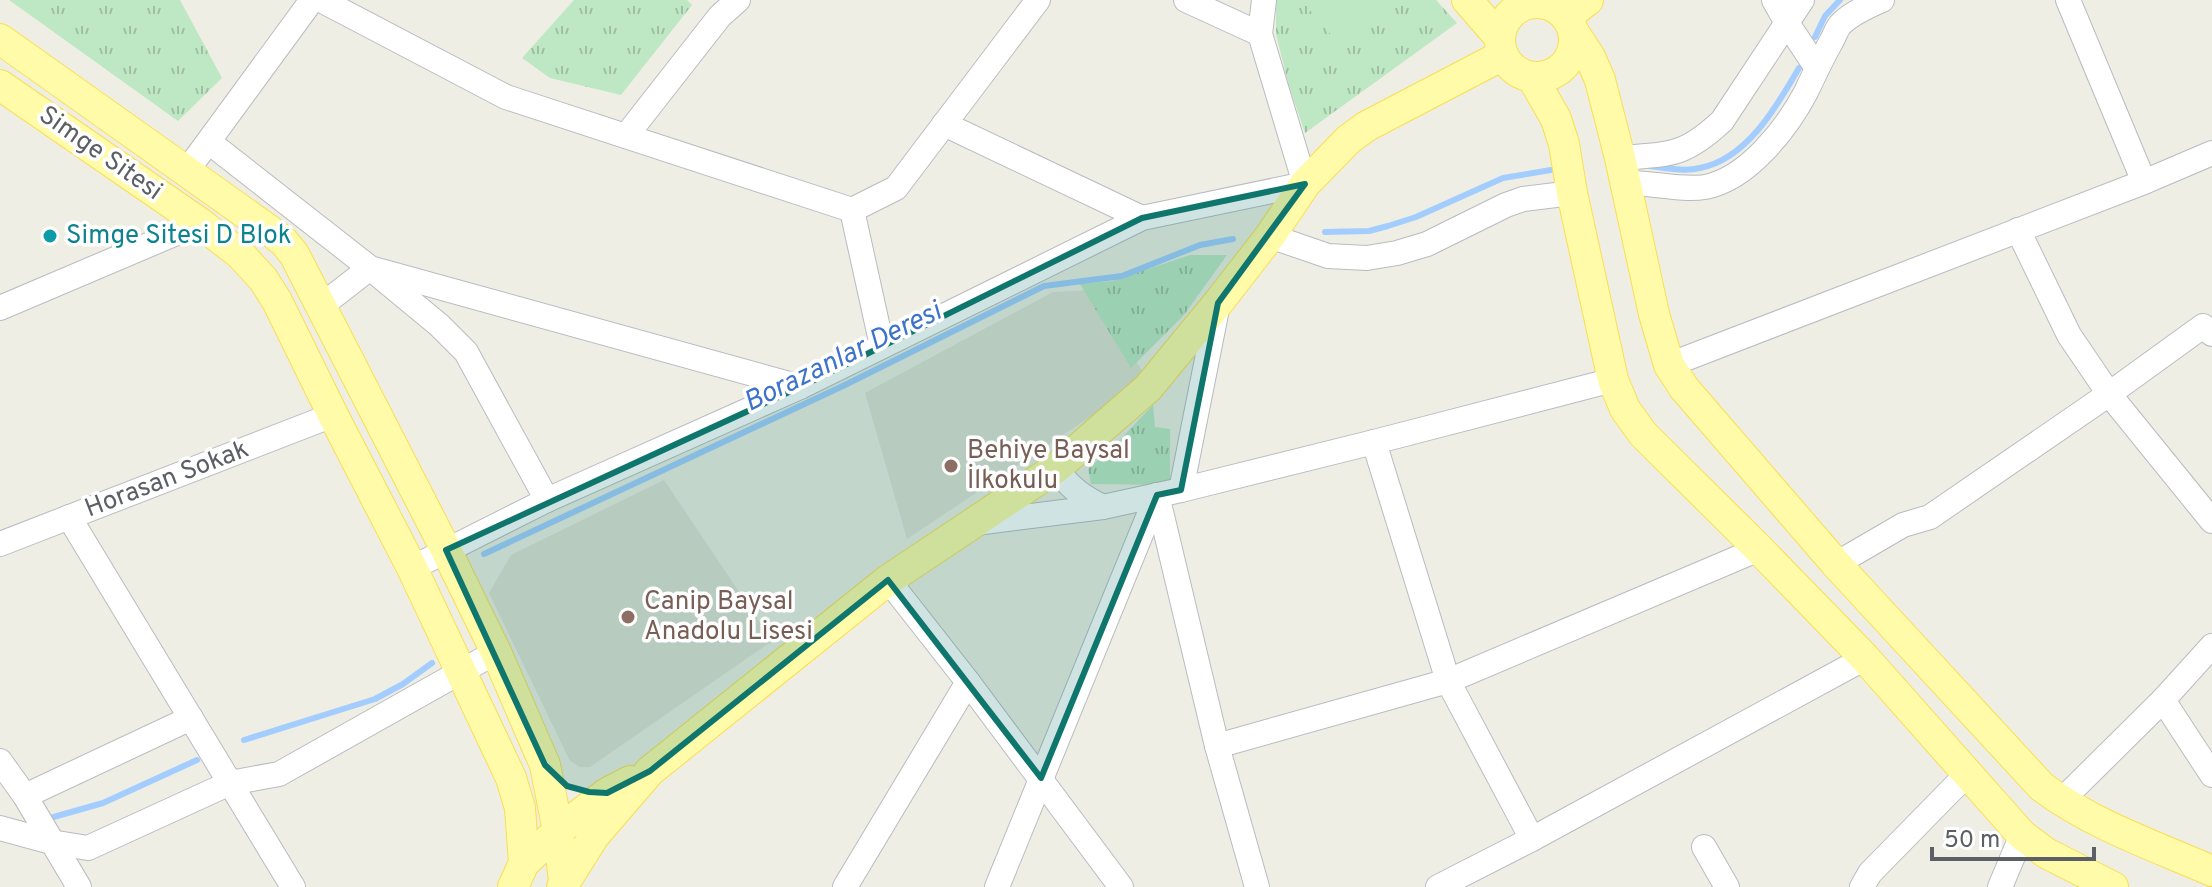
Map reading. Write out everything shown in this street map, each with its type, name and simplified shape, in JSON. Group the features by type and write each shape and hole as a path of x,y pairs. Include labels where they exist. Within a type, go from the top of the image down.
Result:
{"main road":[{"path":"1467,0 1502,46 1510,65 1532,77 1555,72 1565,65 1571,54 1574,43 1564,11"},
{"path":"1502,46 1501,30 1507,19 1515,10 1539,3 1564,11 1590,57 1600,80 1623,170 1654,314 1669,365 1684,388 1836,564 2042,787 2086,815 2212,871"},
{"path":"0,39 284,242 294,254 446,550 496,652 545,765 558,831 563,884"},
{"path":"563,884 594,836 650,771 888,580 1056,468 1148,388 1270,236 1305,184 1349,139 1502,46"},
{"path":"1532,77 1556,119 1564,144 1613,380 1625,409 1643,434 1865,658 2022,835 2046,853 2113,887"},
{"name":"Simge Sitesi","path":"0,85 200,223 241,255 263,279 412,568 511,778 520,808 516,881"},
{"path":"545,765 567,786 577,791 607,793"},
{"path":"516,881 558,831 607,793 650,771"}],"street":[{"path":"186,172 312,0"},
{"path":"321,0 506,97 852,210 896,188 1038,0"},
{"path":"1186,0 1260,34"},
{"path":"412,568 547,500 800,387 1142,218 1305,184 1260,34 1264,0"},
{"path":"1774,0 1817,68"},
{"path":"1623,170 1687,149 1722,121 1802,0"},
{"path":"1623,170 1643,182 1690,188 1706,187 1735,175 1747,167 1791,117 1840,25 1882,0"},
{"path":"2068,0 2144,182"},
{"path":"626,136 721,5"},
{"path":"944,124 1142,218"},
{"path":"209,142 370,268 439,325 466,352 547,500"},
{"path":"1669,365 2212,153"},
{"path":"1270,236 1328,256 1367,258 1427,244 1523,199 1572,193"},
{"path":"852,210 882,346"},
{"path":"0,308 200,223"},
{"path":"2018,230 2069,335 2109,394 2212,521"},
{"path":"321,306 370,268"},
{"path":"370,268 800,387"},
{"path":"997,887 1041,778 1169,492 1218,303"},
{"path":"1836,564 1903,525 1930,517 2209,326"},
{"path":"975,523 1103,507 1374,442 1613,380"},
{"name":"Horasan Sokak","path":"0,544 333,415"},
{"path":"1374,442 1448,681 1532,839"},
{"path":"1056,468 1067,484 1082,497 1103,507"},
{"path":"1169,492 1217,746 1257,887"},
{"path":"69,517 293,887"},
{"path":"1217,746 1448,681 1759,549"},
{"path":"888,580 1121,887"},
{"path":"2061,801 2163,700 2212,646"},
{"path":"0,828 88,848 230,783 279,774 496,652"},
{"path":"1438,887 1865,658"},
{"path":"845,887 968,682"},
{"path":"2163,700 2212,775"},
{"path":"25,796 191,718"},
{"path":"0,761 25,796 79,887"},
{"path":"1862,887 1870,873 1968,773"},
{"path":"2000,887 2022,835"},
{"path":"1704,847 1727,887"}],"highlighted area":[{"path":"1305,184 1218,303 1181,490 1157,495 1041,778 888,580 650,771 607,793 589,792 567,786 545,765 446,550 800,387 1142,218"}],"shaded area":[{"name":"Behiye Baysal İlkokulu","path":"1092,290 1144,374 1129,391 907,539 865,393 1053,292"},
{"name":"Canip Baysal Anadolu Lisesi","path":"664,480 772,641 590,767 580,767 570,761 489,593 511,555"}],"green space":[{"path":"9,0 180,0 222,78 178,121"},
{"path":"574,0 687,0 692,5 621,95 550,78 522,58"},
{"path":"1276,0 1436,0 1457,23 1305,133 1276,34"},
{"path":"1316,0 1390,0 1340,45 1308,8"},
{"path":"1190,255 1227,255 1184,315 1131,368 1080,284 1112,281"},
{"path":"1153,405 1155,427 1170,429 1170,485 1091,484 1088,469"}],"waterway":[{"name":"Borazanlar Deresi","path":"1815,37 1825,16 1840,0"},
{"name":"Borazanlar Deresi","path":"1650,166 1694,169 1717,163 1732,154 1759,129 1799,68"},
{"name":"Borazanlar Deresi","path":"1325,232 1369,231 1388,226 1416,217 1503,178 1551,170"},
{"name":"Borazanlar Deresi","path":"484,554 845,385 1044,286 1122,276 1200,245 1233,239"},
{"name":"Borazanlar Deresi","path":"244,740 375,699 432,663"},
{"name":"Borazanlar Deresi","path":"50,818 103,803 197,760"}],"place":[{"name":"Simge Sitesi D Blok","path":"50,236"},
{"name":"Behiye Baysal İlkokulu","path":"951,466"},
{"name":"Canip Baysal Anadolu Lisesi","path":"628,617"}]}
